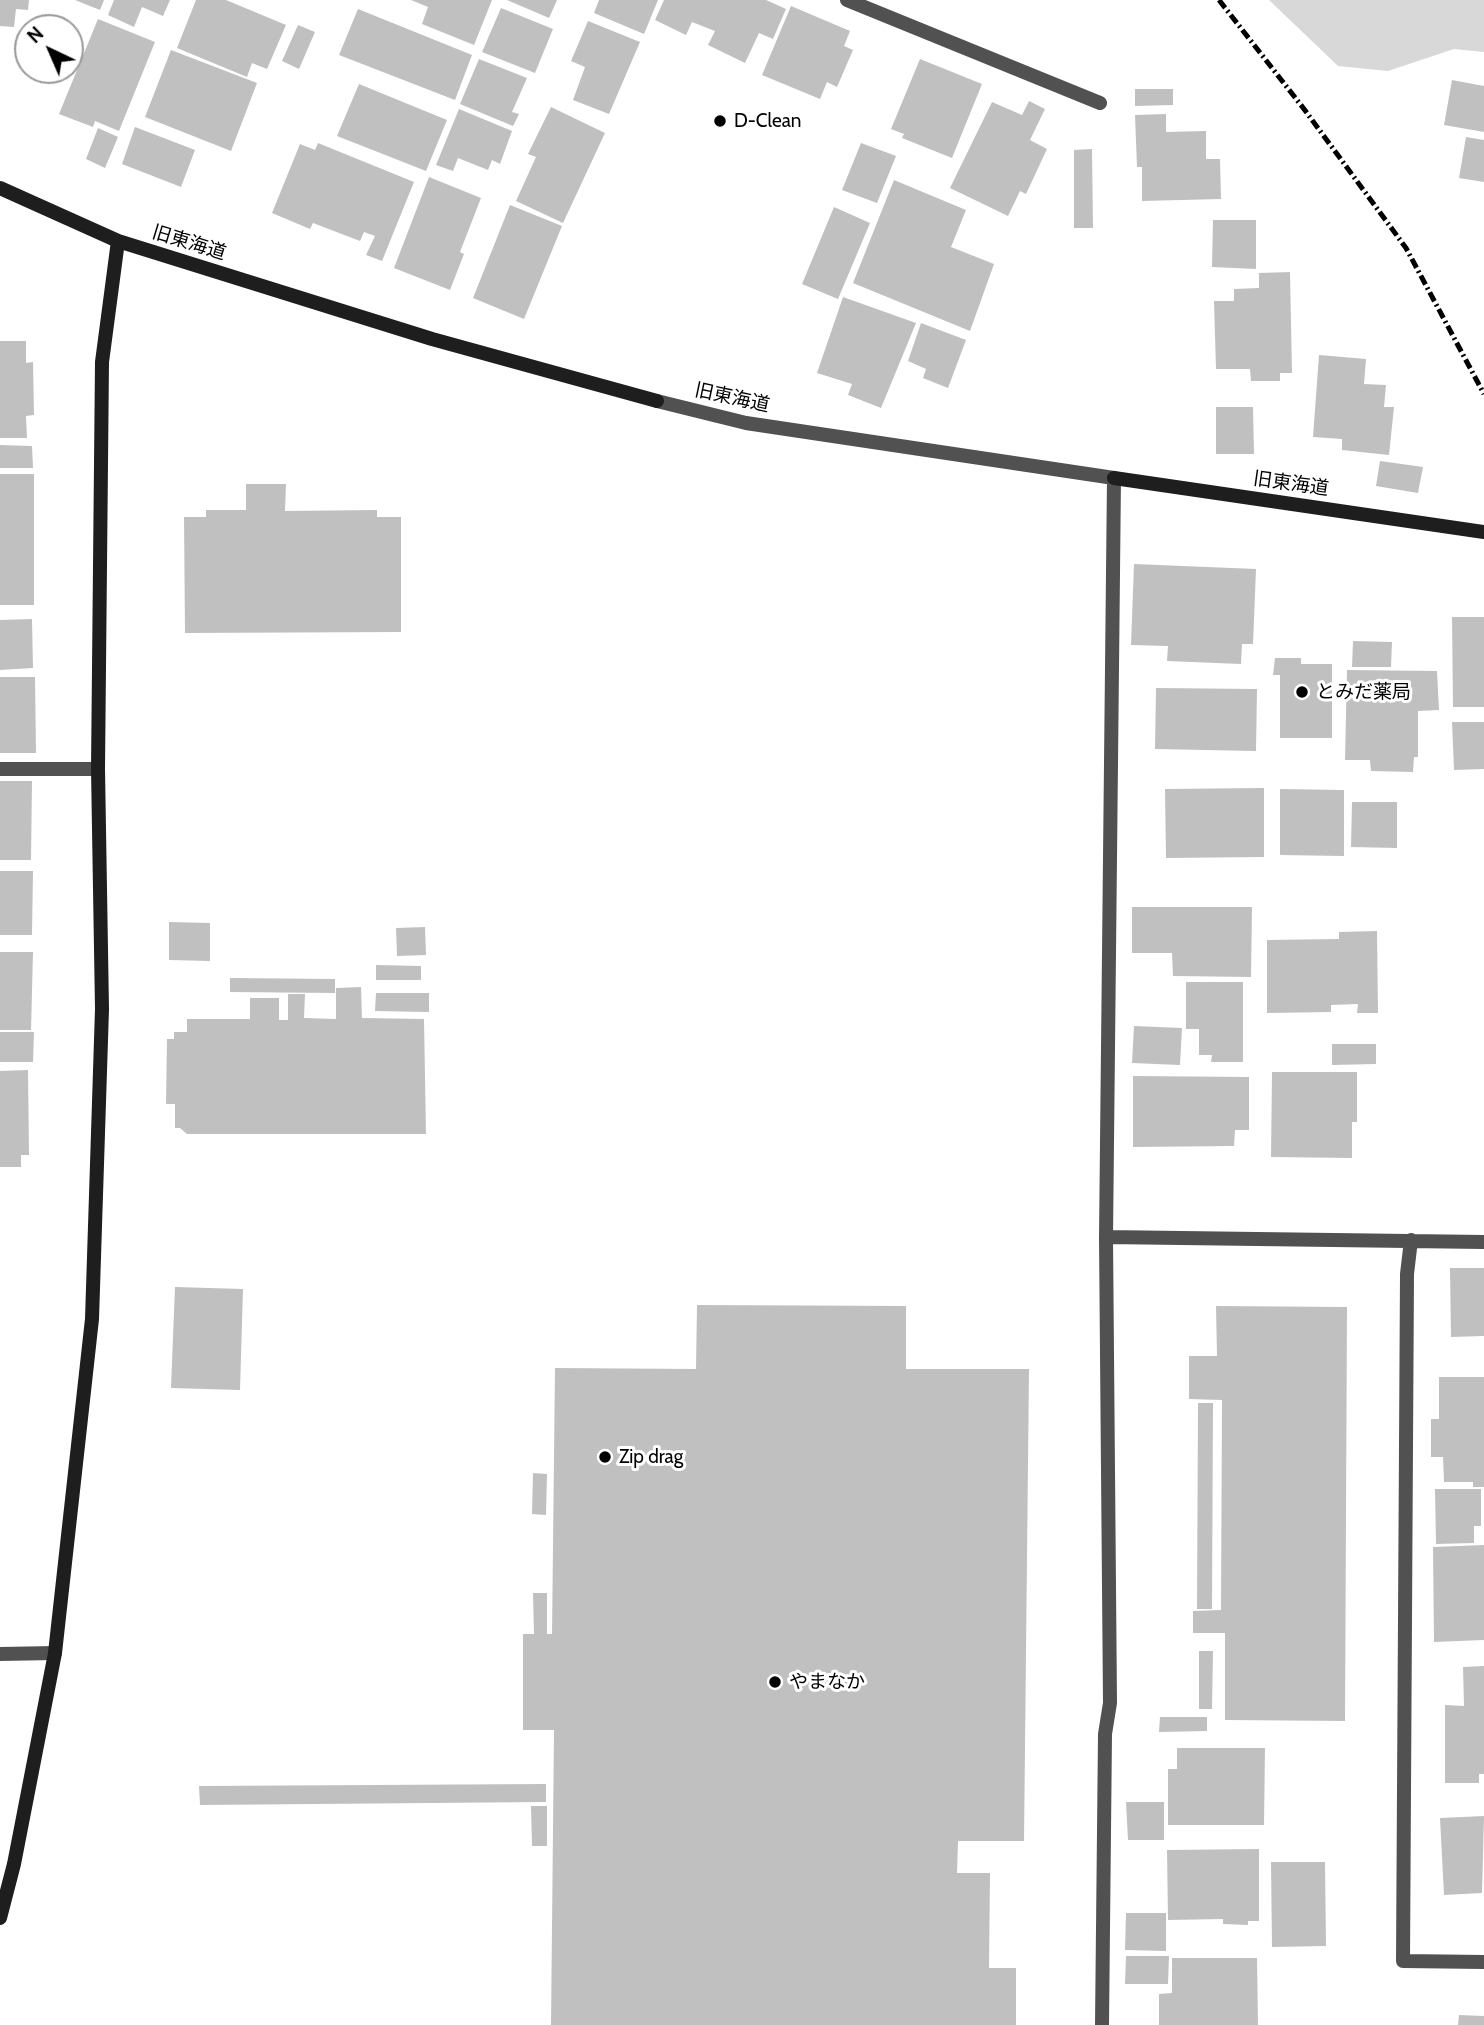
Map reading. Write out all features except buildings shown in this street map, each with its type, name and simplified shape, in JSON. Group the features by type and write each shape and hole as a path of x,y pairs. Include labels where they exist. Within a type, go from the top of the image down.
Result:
{"street":[{"path":"846,0 1100,103"},
{"name":"旧東海道","path":"0,188 118,241 432,339 746,423 1484,532"},
{"path":"0,1918 55,1653 92,1319 102,1009 98,769 102,362 118,241"},
{"path":"1102,2025 1105,1734 1110,1703 1106,1237 1114,478"},
{"path":"0,769 98,769"},
{"path":"1106,1237 1484,1242"},
{"path":"1411,1240 1407,1288 1403,1961 1484,1962"},
{"path":"0,1654 55,1653"}],"shaded area":[{"path":"1269,0 1484,0 1484,52 1454,49 1388,71 1338,66"}],"railway":[{"path":"1219,0 1304,109 1406,248 1484,394"}],"place":[{"name":"D-Clean","path":"720,121"},
{"name":"とみだ薬局","path":"1302,692"},
{"name":"Zip drag","path":"605,1457"},
{"name":"やまなか","path":"775,1682"}]}
